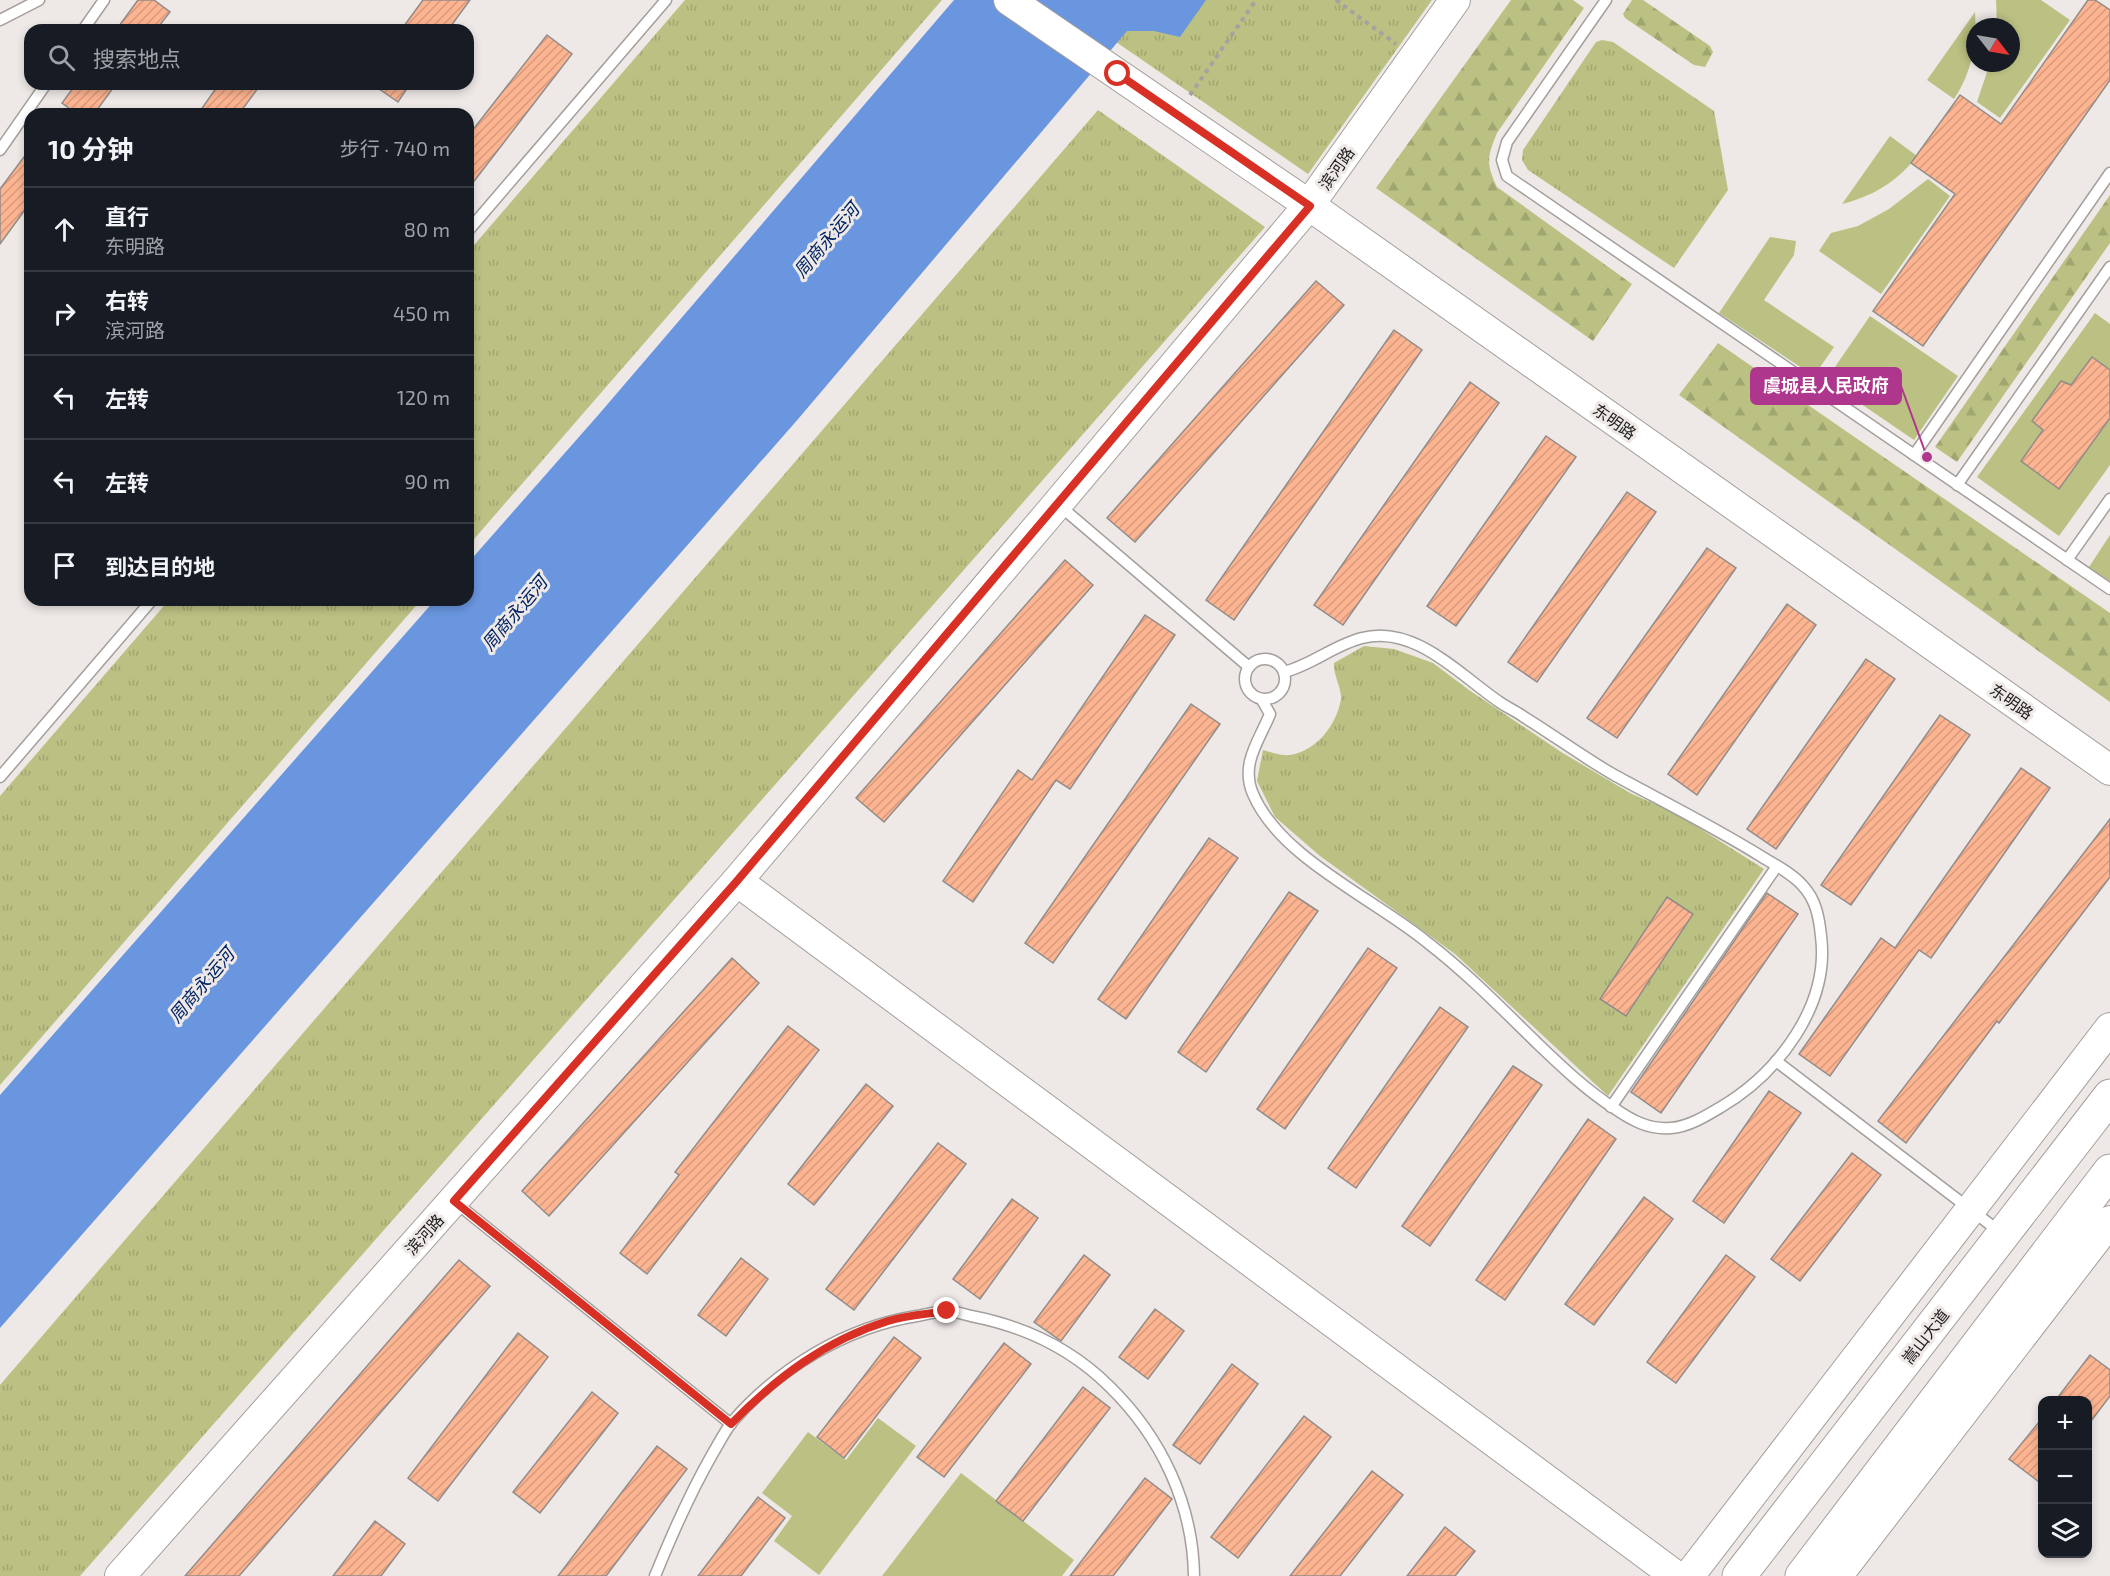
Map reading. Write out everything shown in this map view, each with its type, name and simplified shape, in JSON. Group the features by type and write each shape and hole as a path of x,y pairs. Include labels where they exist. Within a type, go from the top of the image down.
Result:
{"main road":[{"name":"嵩山大道","path":"1739,1576 2110,1096"},
{"path":"1802,1576 2110,1171"}],"street":[{"name":"东明路","path":"1009,0 1310,206 2110,770"},
{"name":"滨河路","path":"120,1576 737,881 1310,206 1455,0"},
{"path":"737,881 1676,1576"},
{"path":"1689,1576 2110,1028"},
{"path":"1837,1576 2110,1221"}],"lane":[{"path":"0,20 39,0"},
{"path":"87,24 104,0"},
{"path":"474,224 666,0"},
{"path":"1606,0 1507,142 1502,160 1508,176 2110,589"},
{"path":"29,108 42,90"},
{"path":"0,150 24,116"},
{"path":"1914,455 2110,173"},
{"path":"1957,484 2110,267"},
{"path":"2067,560 2110,500"},
{"path":"1057,503 1249,667"},
{"path":"0,777 147,606"},
{"path":"1262,700 1272,698 1281,692 1285,682 1284,672 1278,663 1268,659 1258,660 1249,667 1245,676 1246,687 1252,695 1262,700 1270,714 1247,765 1251,791 1264,815 1279,834 1314,863 1428,942 1579,1081 1611,1107 1640,1125 1672,1128 1702,1118 1739,1096 1768,1071 1789,1044 1807,1015 1820,974 1822,943 1818,910 1803,884 1698,819 1589,761 1498,702 1446,661 1430,651 1395,636 1364,637 1298,669 1284,672"},
{"path":"1611,1107 1776,866"},
{"path":"1776,1061 2003,1235"},
{"path":"454,1201 731,1424"},
{"path":"655,1576 674,1529 705,1468 731,1424 762,1392 796,1366 838,1340 890,1320 947,1311 1000,1321 1049,1341 1094,1371 1131,1408 1161,1452 1183,1501 1194,1553 1194,1576"}],"path":[{"path":"1177,114 1256,0"},
{"path":"1336,0 1415,57"}],"green space":[{"path":"685,0 942,0 474,539 474,245"},
{"path":"1055,0 1432,0 1308,174"},
{"path":"1511,0 1573,0 1584,8 1497,133 1489,160 1497,187 1632,284 1593,341 1376,188"},
{"path":"1632,0 1643,0 1710,46 1713,52 1705,67 1694,65 1625,18 1623,14"},
{"path":"1996,0 2041,0 2070,20 2000,118 1977,102 1987,72 2020,72 2020,18 1997,18"},
{"path":"1966,25 1967,72 1954,99 1927,80"},
{"path":"1602,40 1613,42 1714,111 1728,190 1674,268 1528,170 1522,160 1523,150 1596,42"},
{"path":"1098,110 1265,227 80,1576 0,1576 0,1385"},
{"path":"1890,136 1917,156 1884,187 1842,204"},
{"path":"1928,179 1950,196 1881,294 1819,251 1831,233 1858,226 1889,209"},
{"path":"2110,195 2110,243 1957,462 1935,447"},
{"path":"1770,237 1796,241 1794,255 1764,300 1834,347 1814,376 1719,313"},
{"path":"2095,313 2110,324 2110,465 2059,536 1977,477"},
{"path":"1870,316 1958,376 1914,440 1826,380"},
{"path":"1718,343 2110,613 2110,702 1679,395"},
{"path":"2110,535 2110,581 2089,567"},
{"path":"164,606 416,606 0,1085 0,796"},
{"path":"1364,646 1394,649 1433,663 1561,752 1630,793 1677,814 1764,869 1608,1096 1455,954 1320,856 1275,817 1257,781 1263,750 1290,755 1309,748 1324,735 1335,718 1341,699 1334,663"},
{"path":"878,1418 916,1446 819,1575 774,1541 792,1516 762,1493 808,1432 846,1460"},
{"path":"961,1473 1074,1560 1062,1576 882,1576"}],"water":[{"name":"周商永运河","path":"954,0 1206,0 1180,37 1154,31 1127,31 799,418 0,1328 0,1095 430,606 474,606 474,556 600,413"}],"building":[{"path":"138,0 154,0 170,12 161,24 120,24"},
{"path":"423,0 470,0 452,24 405,24"},
{"path":"2088,0 2095,0 2110,10 2110,80 1923,346 1873,311 1955,194 1911,163 1960,95 2001,124"},
{"path":"547,35 572,54 474,181 474,128"},
{"path":"72,90 112,90 98,108 69,108 62,103"},
{"path":"215,90 257,90 243,108 202,108"},
{"path":"381,90 406,90 398,102"},
{"path":"24,157 24,211 0,244 0,189"},
{"path":"1316,281 1344,305 1135,542 1107,518"},
{"path":"1394,330 1422,350 1234,620 1206,600"},
{"path":"2092,357 2110,370 2110,418 2059,489 2021,461 2043,430 2032,421 2061,381 2071,385"},
{"path":"1470,382 1499,403 1343,625 1314,605"},
{"path":"1546,436 1576,457 1456,626 1427,606"},
{"path":"1627,492 1656,512 1537,682 1508,662"},
{"path":"1707,548 1736,568 1617,738 1587,718"},
{"path":"1065,560 1093,585 884,822 856,798"},
{"path":"1787,604 1816,625 1697,795 1668,774"},
{"path":"1145,615 1175,635 1070,789 1056,780 973,902 943,881 1018,770 1032,780"},
{"path":"1866,659 1895,679 1776,849 1747,829"},
{"path":"1191,704 1220,724 1053,963 1025,943"},
{"path":"1940,715 1970,735 1851,905 1821,885"},
{"path":"2021,768 2050,788 1931,958 1919,950 1830,1076 1799,1054 1881,938 1895,948"},
{"path":"2110,819 2110,877 1999,1023 1997,1021 1906,1143 1878,1121"},
{"path":"1209,838 1238,858 1126,1019 1098,999"},
{"path":"1289,892 1318,911 1206,1072 1178,1052"},
{"path":"1767,893 1798,914 1661,1113 1631,1092"},
{"path":"1667,897 1693,914 1626,1016 1600,999"},
{"path":"1368,948 1397,968 1285,1129 1257,1109"},
{"path":"732,958 759,983 549,1216 522,1191"},
{"path":"1440,1007 1468,1027 1356,1188 1328,1168"},
{"path":"788,1026 819,1050 647,1274 620,1253 679,1175 675,1172"},
{"path":"1513,1066 1542,1085 1430,1246 1402,1226"},
{"path":"866,1084 893,1106 814,1205 788,1184"},
{"path":"1769,1091 1801,1113 1724,1223 1693,1201"},
{"path":"1588,1119 1616,1139 1505,1300 1476,1280"},
{"path":"938,1143 966,1164 854,1310 826,1289"},
{"path":"1852,1153 1881,1175 1800,1281 1771,1259"},
{"path":"1644,1197 1673,1219 1594,1325 1565,1304"},
{"path":"1012,1199 1038,1218 980,1299 953,1279"},
{"path":"1084,1255 1110,1275 1061,1341 1034,1322"},
{"path":"1726,1255 1755,1277 1676,1383 1647,1362"},
{"path":"741,1258 768,1279 726,1336 698,1315"},
{"path":"459,1260 490,1286 239,1576 185,1576"},
{"path":"1155,1309 1184,1331 1148,1379 1119,1357"},
{"path":"518,1333 548,1357 438,1501 408,1478"},
{"path":"894,1337 921,1358 844,1458 817,1437"},
{"path":"1004,1343 1031,1364 944,1477 917,1457"},
{"path":"2090,1355 2110,1370 2110,1396 2092,1420 2092,1396 2059,1396"},
{"path":"1232,1364 1258,1384 1200,1464 1173,1445"},
{"path":"1083,1387 1110,1408 1023,1521 996,1501"},
{"path":"592,1392 618,1413 540,1513 513,1492"},
{"path":"1304,1416 1331,1437 1238,1558 1211,1537"},
{"path":"2038,1423 2038,1481 2009,1459"},
{"path":"657,1446 687,1469 606,1576 558,1576"},
{"path":"1372,1471 1403,1495 1340,1576 1290,1576"},
{"path":"1145,1478 1172,1499 1113,1576 1070,1576"},
{"path":"758,1497 785,1518 741,1576 698,1576"},
{"path":"375,1521 405,1544 381,1576 333,1576"},
{"path":"1445,1527 1475,1551 1455,1576 1407,1576"}],"place":[{"name":"虞城县人民政府","path":"1927,457"}],"route":[{"path":"947,1311 890,1320 838,1340 796,1366 762,1392 731,1424 454,1201 737,881 1310,206 1118,74"}]}
